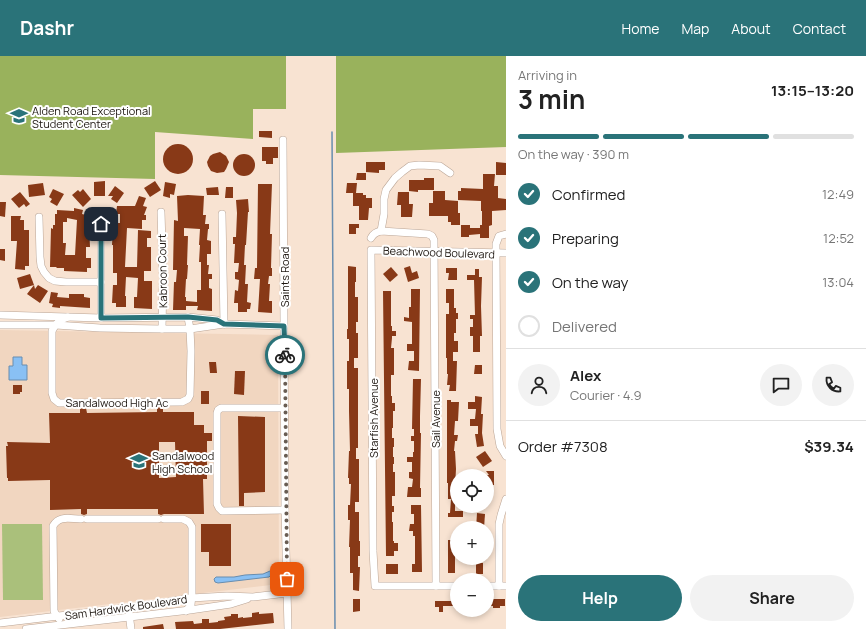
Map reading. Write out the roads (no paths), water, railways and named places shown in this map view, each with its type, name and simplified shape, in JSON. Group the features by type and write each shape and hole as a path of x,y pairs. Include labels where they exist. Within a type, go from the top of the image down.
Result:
{"street":[{"name":"Saints Road","path":"283,140 285,510 288,629"},
{"path":"371,238 372,235 381,231 386,190 395,178 402,172 410,166 419,165 440,166 450,173"},
{"name":"Kabroon Court","path":"161,212 162,329"},
{"path":"101,213 101,318"},
{"path":"222,214 224,324"},
{"path":"39,217 41,266 49,278 55,281 66,282 101,282"},
{"name":"Sail Avenue","path":"381,231 428,234 432,236 434,240 436,586"},
{"path":"506,234 498,236 496,240 497,429 500,446 506,456"},
{"name":"Beachwood Boulevard","path":"371,250 506,253"},
{"name":"Starfish Avenue","path":"371,250 373,543 375,586 436,586"},
{"path":"0,315 101,318 188,317 217,320 224,324"},
{"path":"56,325 61,319 68,317"},
{"path":"119,329 121,322 126,317"},
{"name":"Sandalwood High Ac","path":"56,325 52,331 52,393 54,399 59,403 182,402 188,399 190,395 190,329 188,317"},
{"path":"0,325 56,325 119,329 190,329 224,324 284,326"},
{"path":"285,408 221,408 218,410 217,504 222,511 285,510"},
{"path":"503,586 499,524 500,514 506,499"},
{"path":"66,625 60,620 54,611 53,526 56,521 61,519 183,519 189,522 192,527 192,594 191,605 186,611"},
{"path":"436,586 450,586"},
{"name":"Sam Hardwick Boulevard","path":"0,623 128,608 191,598 228,596 253,597 287,593"},
{"name":"Sam Hardwick Boulevard","path":"26,629 186,611 231,604 253,597"},
{"path":"128,608 131,629"}],"water":[{"path":"13,357 22,357 22,365 27,365 27,380 9,380 9,366 13,366"},
{"path":"270,571 272,574 269,577 218,583 215,582 214,579 216,577 263,574"}],"waterway":[{"path":"332,132 335,629"}],"place":[{"name":"Alden Road Exceptional Student Center","path":"19,116"},
{"name":"Sandalwood High School","path":"139,461"}]}
